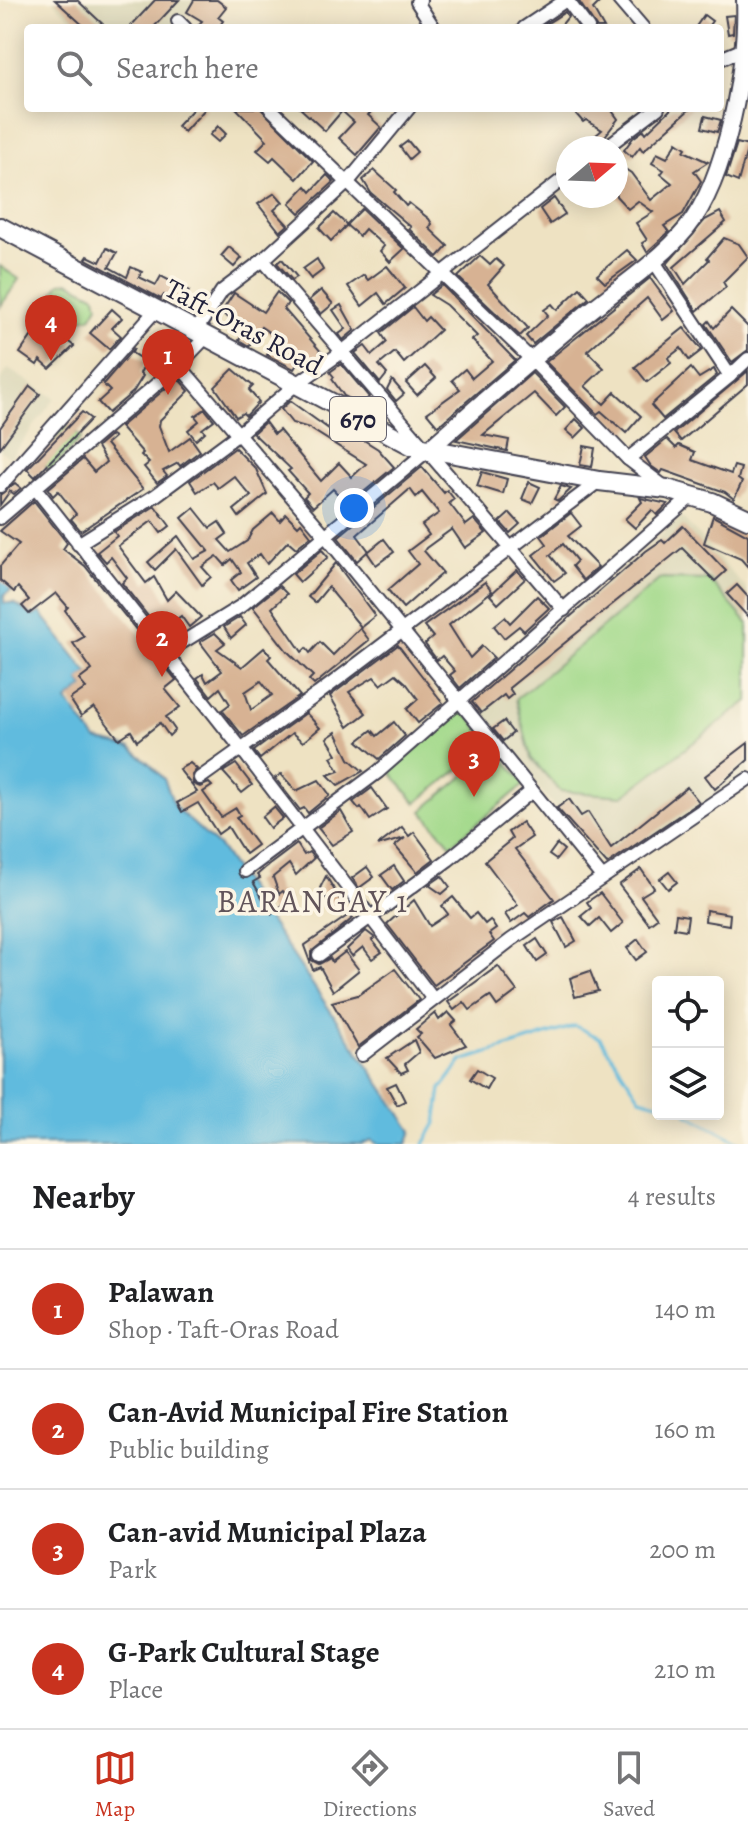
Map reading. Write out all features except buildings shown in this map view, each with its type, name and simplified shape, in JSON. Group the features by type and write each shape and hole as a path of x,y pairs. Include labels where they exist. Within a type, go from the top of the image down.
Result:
{"main road":[{"name":"Taft-Oras Road","path":"0,227 294,386 427,451 599,481 667,489 748,519"}],"street":[{"path":"420,0 417,2 431,24"},
{"path":"530,24 566,0 585,24"},
{"path":"619,0 640,24"},
{"path":"165,653 241,606 427,451 531,359 653,260 687,228 710,187 730,121 744,49 745,0"},
{"path":"724,57 744,49"},
{"path":"274,112 531,359 628,459 667,489"},
{"path":"0,518 179,365 200,335 222,291 263,260 348,182 406,112"},
{"path":"620,136 650,112"},
{"path":"78,544 156,495 237,435 294,386 556,184"},
{"path":"263,260 564,610"},
{"path":"653,260 730,376"},
{"path":"0,486 155,311"},
{"path":"628,459 748,359"},
{"path":"179,365 324,534 602,877"},
{"path":"200,778 318,694 599,481"},
{"path":"36,489 240,747 433,999"},
{"path":"245,871 378,772 692,496"},
{"path":"362,1055 433,999 602,877 748,779"},
{"path":"319,955 532,791"}],"shaded area":[{"path":"52,0 198,0 179,24 76,24"},
{"path":"8,369 55,398 10,458 0,450 0,381"},
{"path":"682,517 748,591 748,776 612,875 467,703"}],"green space":[{"path":"0,266 19,279 0,307"},
{"path":"69,282 96,296 98,305 91,317 75,320 49,301 60,283"},
{"path":"64,422 81,438 50,471 33,453"},
{"path":"660,579 710,580 748,624 748,701 623,796 560,791 531,758 516,699"},
{"path":"461,706 491,744 416,803 387,768"},
{"path":"496,749 525,784 451,845 422,811"}],"water":[{"path":"0,578 12,590 4,595 4,603 14,603 34,616 40,612 88,673 79,680 84,687 67,701 96,740 131,748 150,764 164,779 175,807 220,848 412,1131 407,1144 378,1144 371,1140 361,1144 0,1144"}],"waterway":[{"path":"424,1144 436,1123 441,1089 462,1061 575,1026 600,1038 640,1098 652,1101"},
{"path":"698,1120 743,1144"}],"place":[{"name":"G-Park Cultural Stage","path":"51,361"},
{"name":"Palawan","path":"168,395"},
{"name":"Can-Avid Municipal Fire Station","path":"162,677"},
{"name":"Can-avid Municipal Plaza","path":"474,797"}],"district":[{"name":"BARANGAY 1","path":"313,901"}]}
